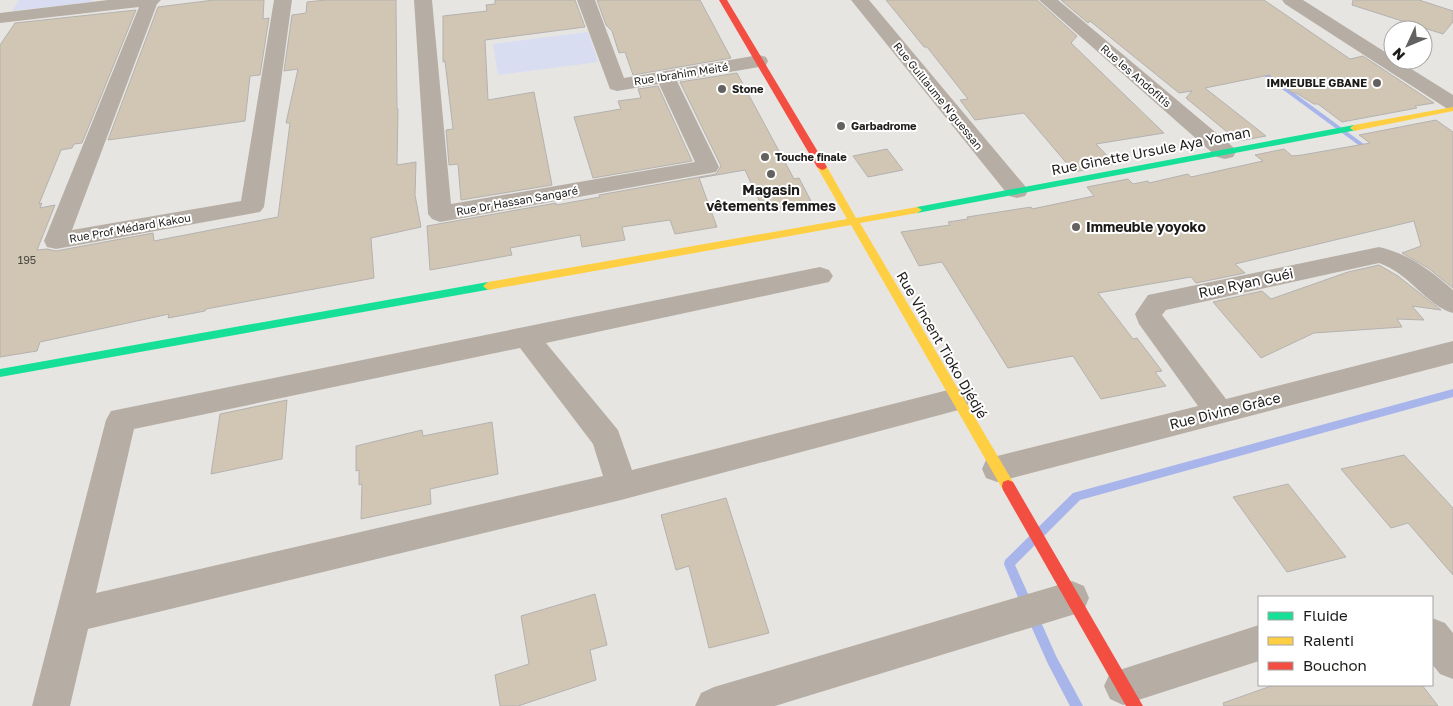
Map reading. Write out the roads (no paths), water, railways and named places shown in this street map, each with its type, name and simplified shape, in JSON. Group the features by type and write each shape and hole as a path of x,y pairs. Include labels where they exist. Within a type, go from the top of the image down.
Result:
{"street":[{"path":"0,17 10,0"},
{"path":"0,17 151,0"},
{"name":"Rue Prof Médard Kakou","path":"151,0 56,241 252,207 283,0"},
{"name":"Rue Dr Hassan Sangaré","path":"423,0 440,214 708,167 666,77"},
{"name":"Rue Ibrahim Meité","path":"586,0 616,85 752,63"},
{"name":"Rue Vincent Tioko Djédjé","path":"723,0 752,63 855,222 956,400 1129,696"},
{"name":"Rue Guillaume N'guessan","path":"860,0 1016,191"},
{"name":"Rue les Andofitis","path":"1048,0 1225,152"},
{"path":"1291,0 1453,104"},
{"name":"Rue Ginette Ursule Aya Yoman","path":"0,373 838,223 855,222 1453,109"},
{"name":"Rue Ryan Guéi","path":"1219,412 1152,324 1148,314 1158,302 1379,255 1397,260 1406,265 1453,304"},
{"path":"51,706 122,420 820,276"},
{"path":"526,337 607,439 621,486"},
{"name":"Rue Divine Grâce","path":"997,468 1322,388 1453,352"},
{"path":"74,615 621,486 956,400"},
{"path":"714,706 1072,598"},
{"path":"1129,696 1258,643"}],"waterway":[{"path":"1258,69 1370,151"},
{"path":"1027,605 1009,564 1077,496 1453,393"},
{"path":"1033,617 1052,660 1077,706"}],"place":[{"name":"IMMEUBLE GBANE","path":"1377,83"},
{"name":"Stone","path":"722,89"},
{"name":"Garbadrome","path":"841,126"},
{"name":"Touche finale","path":"765,157"},
{"name":"Magasin vêtements femmes","path":"771,174"},
{"name":"Immeuble yoyoko","path":"1076,227"}]}
